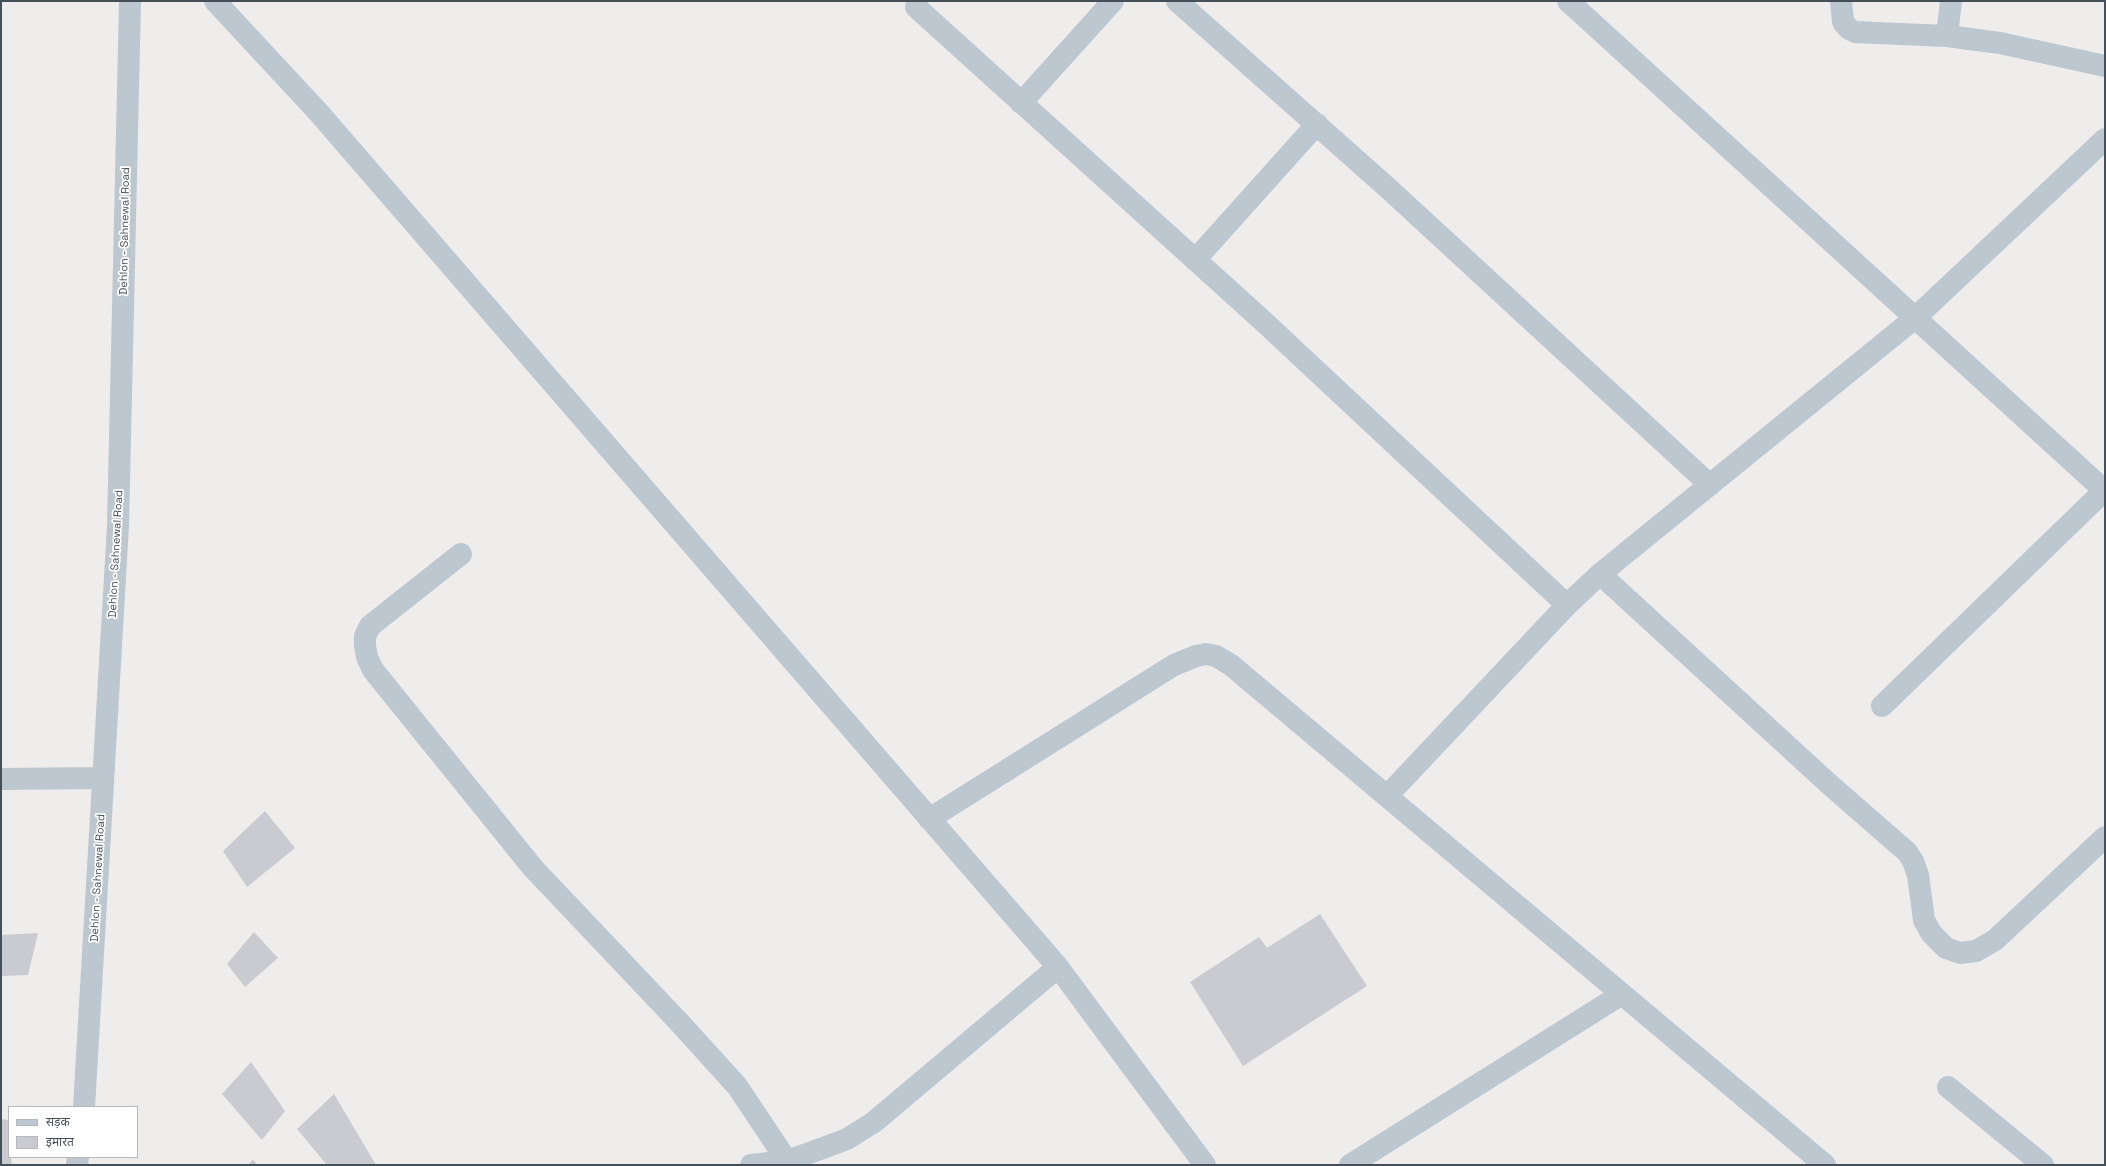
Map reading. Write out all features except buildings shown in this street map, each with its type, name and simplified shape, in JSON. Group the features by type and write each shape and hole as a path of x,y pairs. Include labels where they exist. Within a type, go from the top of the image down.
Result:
{"street":[{"name":"Dehlon - Sahnewal Road","path":"84,1106 118,526 130,1"},
{"path":"215,1 319,113 1058,967 1205,1165"},
{"path":"1021,103 1113,1"},
{"path":"1177,1 1389,189 1710,485"},
{"path":"1568,1 2105,491 1882,706"},
{"path":"1842,1 1843,22 1849,29 1855,32 1947,36 2000,43 2105,66"},
{"path":"1947,36 1950,1"},
{"path":"916,7 1263,321 1566,605"},
{"path":"1195,260 1317,124"},
{"path":"1387,796 1566,605 1600,574 1915,318 2105,139"},
{"path":"461,554 370,626 365,636 365,646 367,658 373,670 533,868 673,1015 736,1086 787,1163"},
{"path":"1600,574 1829,784 1907,852 1918,874 1924,920 1931,933 1946,948 1960,953 1976,951 1995,940 2105,837"},
{"path":"930,819 1174,665 1196,656 1206,654 1216,656 1231,665 1825,1165"},
{"path":"1,779 103,778"},
{"path":"751,1165 787,1163 847,1139 874,1122 1058,967"},
{"path":"1350,1165 1622,994"},
{"path":"1948,1087 2043,1165"}]}
